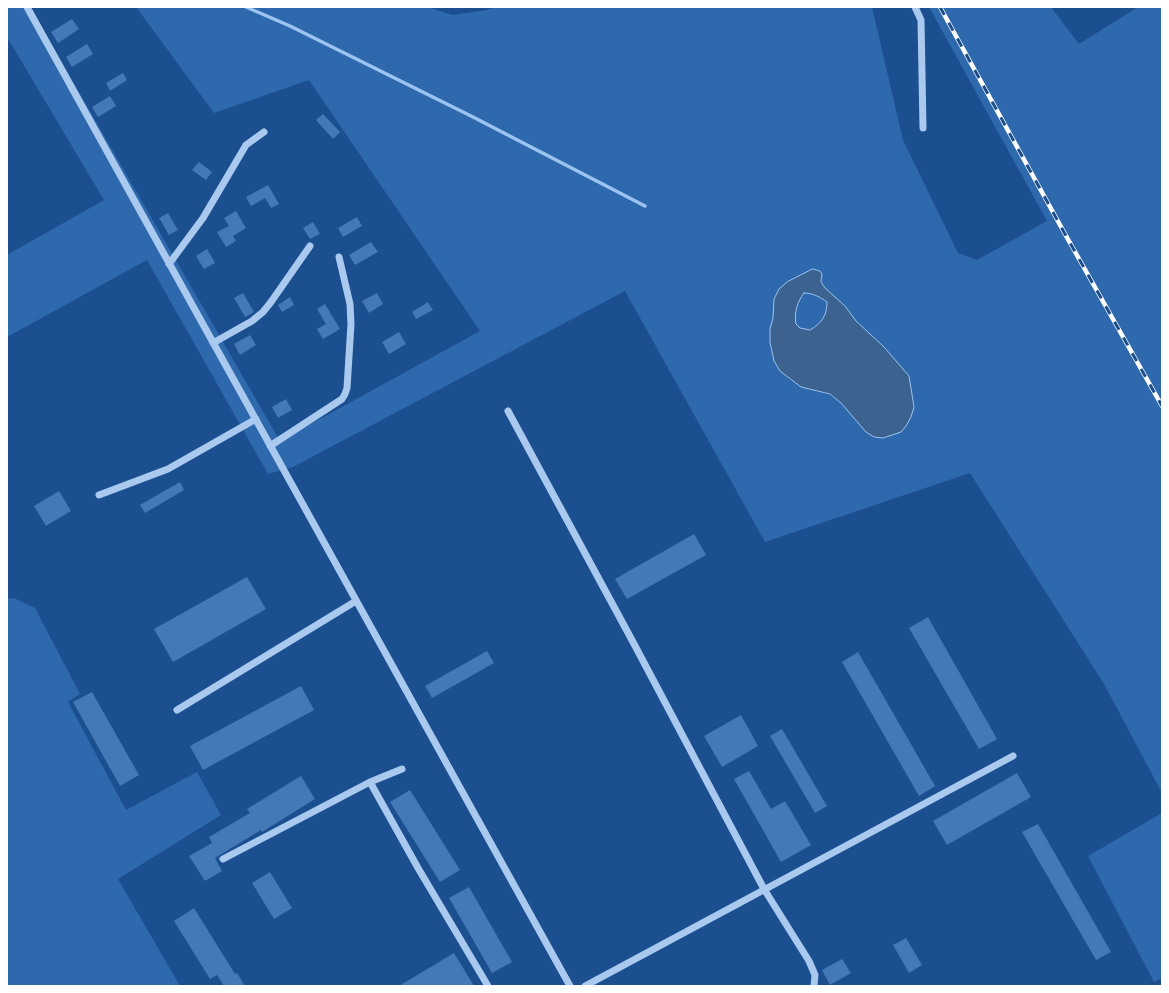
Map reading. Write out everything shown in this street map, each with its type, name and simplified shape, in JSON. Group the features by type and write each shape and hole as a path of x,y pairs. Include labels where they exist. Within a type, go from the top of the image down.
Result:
{"street":[{"path":"27,7 570,986"},
{"path":"915,7 921,20 923,128"},
{"path":"169,264 203,218 246,145 264,132"},
{"path":"213,343 252,321 263,312 310,246"},
{"path":"270,446 336,403 345,394 348,382 351,324 350,304 339,258"},
{"path":"508,412 633,642 764,890 809,961 814,975 814,986"},
{"path":"99,495 168,469 256,420"},
{"path":"177,710 356,601"},
{"path":"585,986 1013,756"},
{"path":"223,859 370,782 402,769"},
{"path":"370,782 418,868 488,986"}],"shaded area":[{"path":"7,7 30,7 280,441 480,331 309,80 214,113 136,7 428,7 452,15 487,10 495,7 872,7 903,140 958,253 977,260 1047,221 929,7 1051,7 1079,44 1138,7 1162,7 1162,793 1104,684 970,473 765,542 625,291 293,467 268,474 147,260 7,337 7,255 104,200 7,37","holes":["813,269 820,271 822,274 821,282 825,288 845,306 856,321 884,347 909,376 914,407 892,435 883,438 857,422 841,403 830,395 801,387 780,371 774,361 770,342 770,329 787,282"]},
{"path":"813,269 820,271 822,274 821,282 825,288 845,306 856,321 884,347 909,376 914,407 911,417 901,432 883,438 874,437 866,432 841,403 830,394 801,387 780,371 774,361 770,342 770,329 773,318 774,299 779,289 787,282","holes":["804,293 822,298 827,302 825,315 818,324 810,330 800,328 796,324 795,320 797,308"]},
{"path":"804,293 819,297 827,302 825,315 818,324 810,330 800,328 796,324 795,316 797,308"},
{"path":"14,598 35,608 80,694 68,702 126,810 197,772 221,815 118,879 180,986 7,986 7,599"},
{"path":"1162,813 1162,978 1154,982 1088,856"}],"building":[{"path":"72,19 79,29 58,43 51,32"},
{"path":"87,44 93,54 72,67 66,57"},
{"path":"123,73 127,80 110,91 106,83"},
{"path":"110,96 116,106 98,117 92,107"},
{"path":"323,114 340,132 333,139 316,120"},
{"path":"199,162 212,172 206,180 192,170"},
{"path":"268,185 279,204 271,208 265,198 251,206 246,197"},
{"path":"236,211 246,228 233,236 236,241 226,247 217,232 229,226 224,218"},
{"path":"168,213 178,230 169,235 159,218"},
{"path":"357,217 362,226 343,237 338,228"},
{"path":"313,222 320,234 310,239 303,228"},
{"path":"371,242 378,252 355,265 349,255"},
{"path":"207,249 215,263 204,269 196,256"},
{"path":"243,293 254,312 245,317 234,298"},
{"path":"377,293 383,304 369,313 362,301"},
{"path":"290,297 294,305 282,312 278,305"},
{"path":"428,302 433,310 416,319 412,312"},
{"path":"325,304 340,329 323,339 317,329 326,324 317,309"},
{"path":"399,332 406,344 389,354 382,342"},
{"path":"250,335 256,345 240,355 234,344"},
{"path":"286,399 292,410 278,418 272,407"},
{"path":"180,482 184,490 145,513 140,505"},
{"path":"59,491 71,511 46,526 34,506"},
{"path":"694,534 706,555 627,599 615,579"},
{"path":"247,577 266,609 173,662 154,629"},
{"path":"928,617 997,739 979,749 909,628"},
{"path":"487,651 494,663 432,698 425,686"},
{"path":"858,652 935,786 919,796 842,662"},
{"path":"301,686 314,710 203,770 190,746"},
{"path":"92,692 139,775 120,786 73,702"},
{"path":"741,715 758,746 722,767 704,736"},
{"path":"782,729 827,806 815,813 770,736"},
{"path":"749,771 771,809 785,801 811,845 781,862 734,779"},
{"path":"1017,773 1031,797 947,845 933,821"},
{"path":"301,776 315,799 262,832 261,830 215,858 222,871 205,881 189,856 212,843 209,837 250,813 247,809"},
{"path":"410,790 460,870 440,882 390,802"},
{"path":"1038,824 1111,952 1096,960 1022,832"},
{"path":"270,872 292,908 274,919 252,883"},
{"path":"469,887 512,962 492,973 449,898"},
{"path":"194,908 235,974 237,973 245,986 224,986 217,975 210,979 174,921"},
{"path":"906,938 922,965 909,973 893,945"},
{"path":"454,953 474,986 399,986"},
{"path":"842,959 851,973 830,985 822,970"}],"waterway":[{"path":"246,7 290,26 473,117 645,206"}],"railway":[{"path":"940,7 1162,406"}]}
